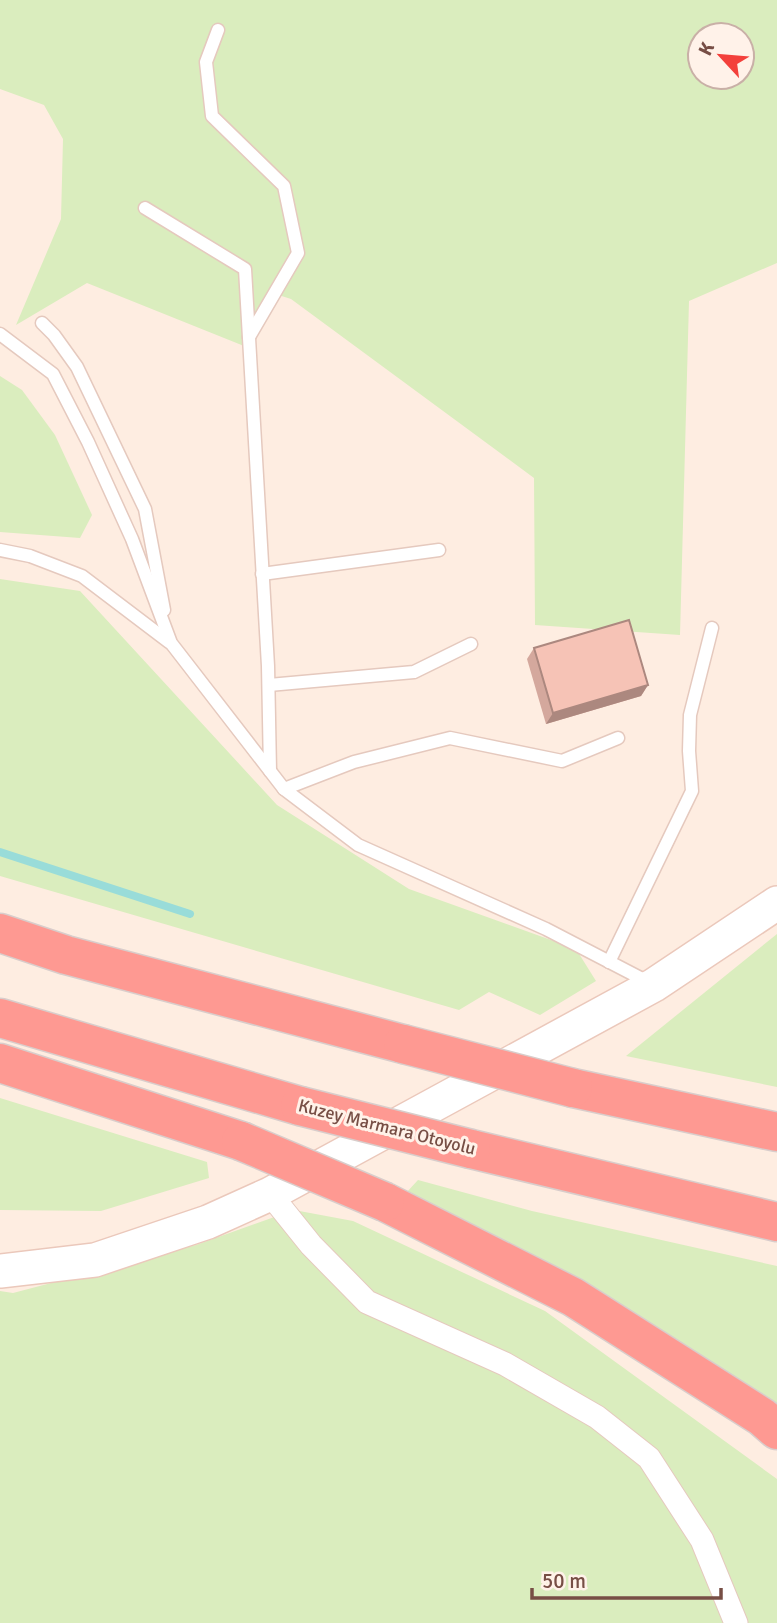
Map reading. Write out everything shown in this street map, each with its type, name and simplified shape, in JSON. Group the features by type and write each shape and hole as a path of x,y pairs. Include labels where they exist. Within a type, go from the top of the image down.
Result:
{"highway":[{"path":"0,933 66,955 573,1088 777,1132"},
{"name":"Kuzey Marmara Otoyolu","path":"0,1018 300,1106 777,1222"},
{"path":"0,1063 241,1141 385,1202 573,1297 777,1430"}],"main road":[{"path":"0,1271 95,1261 208,1222 271,1194 654,985 777,903"}],"street":[{"path":"271,1194 311,1245 367,1303 505,1364 597,1417 649,1458 702,1540 736,1623"}],"lane":[{"path":"218,30 206,62 212,116 284,186 298,253 249,337"},
{"path":"145,208 245,270 268,685 270,771"},
{"path":"41,323 54,335 77,367 145,509 171,643"},
{"path":"0,334 53,374 89,442 132,540 171,643"},
{"path":"0,550 30,556 82,576 171,643 284,789 358,845 546,929 654,985"},
{"path":"262,575 439,550"},
{"path":"609,962 692,791 690,715 712,628"},
{"path":"268,685 414,672 471,644"},
{"path":"284,789 354,762 450,738 562,761 618,737"}],"green space":[{"path":"0,0 777,0 777,263 689,301 680,635 535,625 534,478 291,299 269,292 244,346 87,283 16,325 61,219 63,139 44,105 0,89"},
{"path":"0,376 22,390 55,435 92,515 80,538 0,532"},
{"path":"0,579 80,591 277,805 409,889 576,949 596,981 540,1015 489,992 459,1010 0,876"},
{"path":"777,934 777,1087 626,1056"},
{"path":"0,1098 207,1162 209,1178 101,1211 0,1210"},
{"path":"418,1180 532,1211 777,1266 777,1411 406,1193"},
{"path":"294,1210 353,1221 545,1311 777,1479 777,1623 0,1623 0,1291 13,1293 196,1245"}],"building":[{"path":"629,620 648,685 553,713 534,648"}],"waterway":[{"path":"0,852 190,914"}]}
